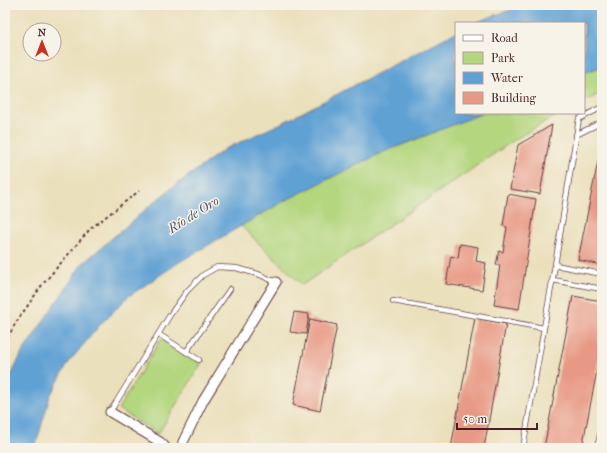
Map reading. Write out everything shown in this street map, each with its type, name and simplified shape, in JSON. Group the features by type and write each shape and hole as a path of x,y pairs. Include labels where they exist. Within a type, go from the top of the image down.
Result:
{"street":[{"path":"182,448 183,442 203,401 276,282"},
{"path":"110,412 160,442 166,448"}],"lane":[{"path":"523,448 556,265 579,119 602,107"},
{"path":"576,135 602,122"},
{"path":"556,265 602,274"},
{"path":"110,412 170,315 187,291 203,275 218,267 236,268 258,274 276,282"},
{"path":"553,280 602,289"},
{"path":"186,352 230,289"},
{"path":"393,301 544,328"},
{"path":"158,334 199,360"},
{"path":"597,448 602,427"}],"path":[{"path":"5,343 15,324 42,285 90,229 139,191"}],"green space":[{"path":"602,66 602,93 585,101 585,73"},
{"path":"480,114 559,114 517,138 302,285 241,226 286,200 381,153"},
{"path":"161,339 201,364 158,434 118,409"}],"water":[{"path":"523,5 602,5 602,66 585,73 585,22 477,22"},
{"name":"Río de Oro","path":"455,33 455,114 480,114 381,153 286,200 181,261 129,296 99,326 69,362 50,396 35,448 5,448 5,388 22,353 82,264 165,193 225,149 286,121"}],"building":[{"path":"552,125 540,194 510,189 518,145"},
{"path":"602,146 602,265 578,260"},
{"path":"508,194 536,199 519,309 494,305 500,265 496,265 499,251 503,252 507,227 503,226"},
{"path":"460,244 478,247 476,261 486,263 482,290 446,284 451,256 458,258"},
{"path":"573,296 602,301 602,344 582,448 544,448"},
{"path":"294,312 309,314 306,334 290,332"},
{"path":"475,318 506,324 484,448 451,448"},
{"path":"310,319 337,325 320,411 293,405"}]}
